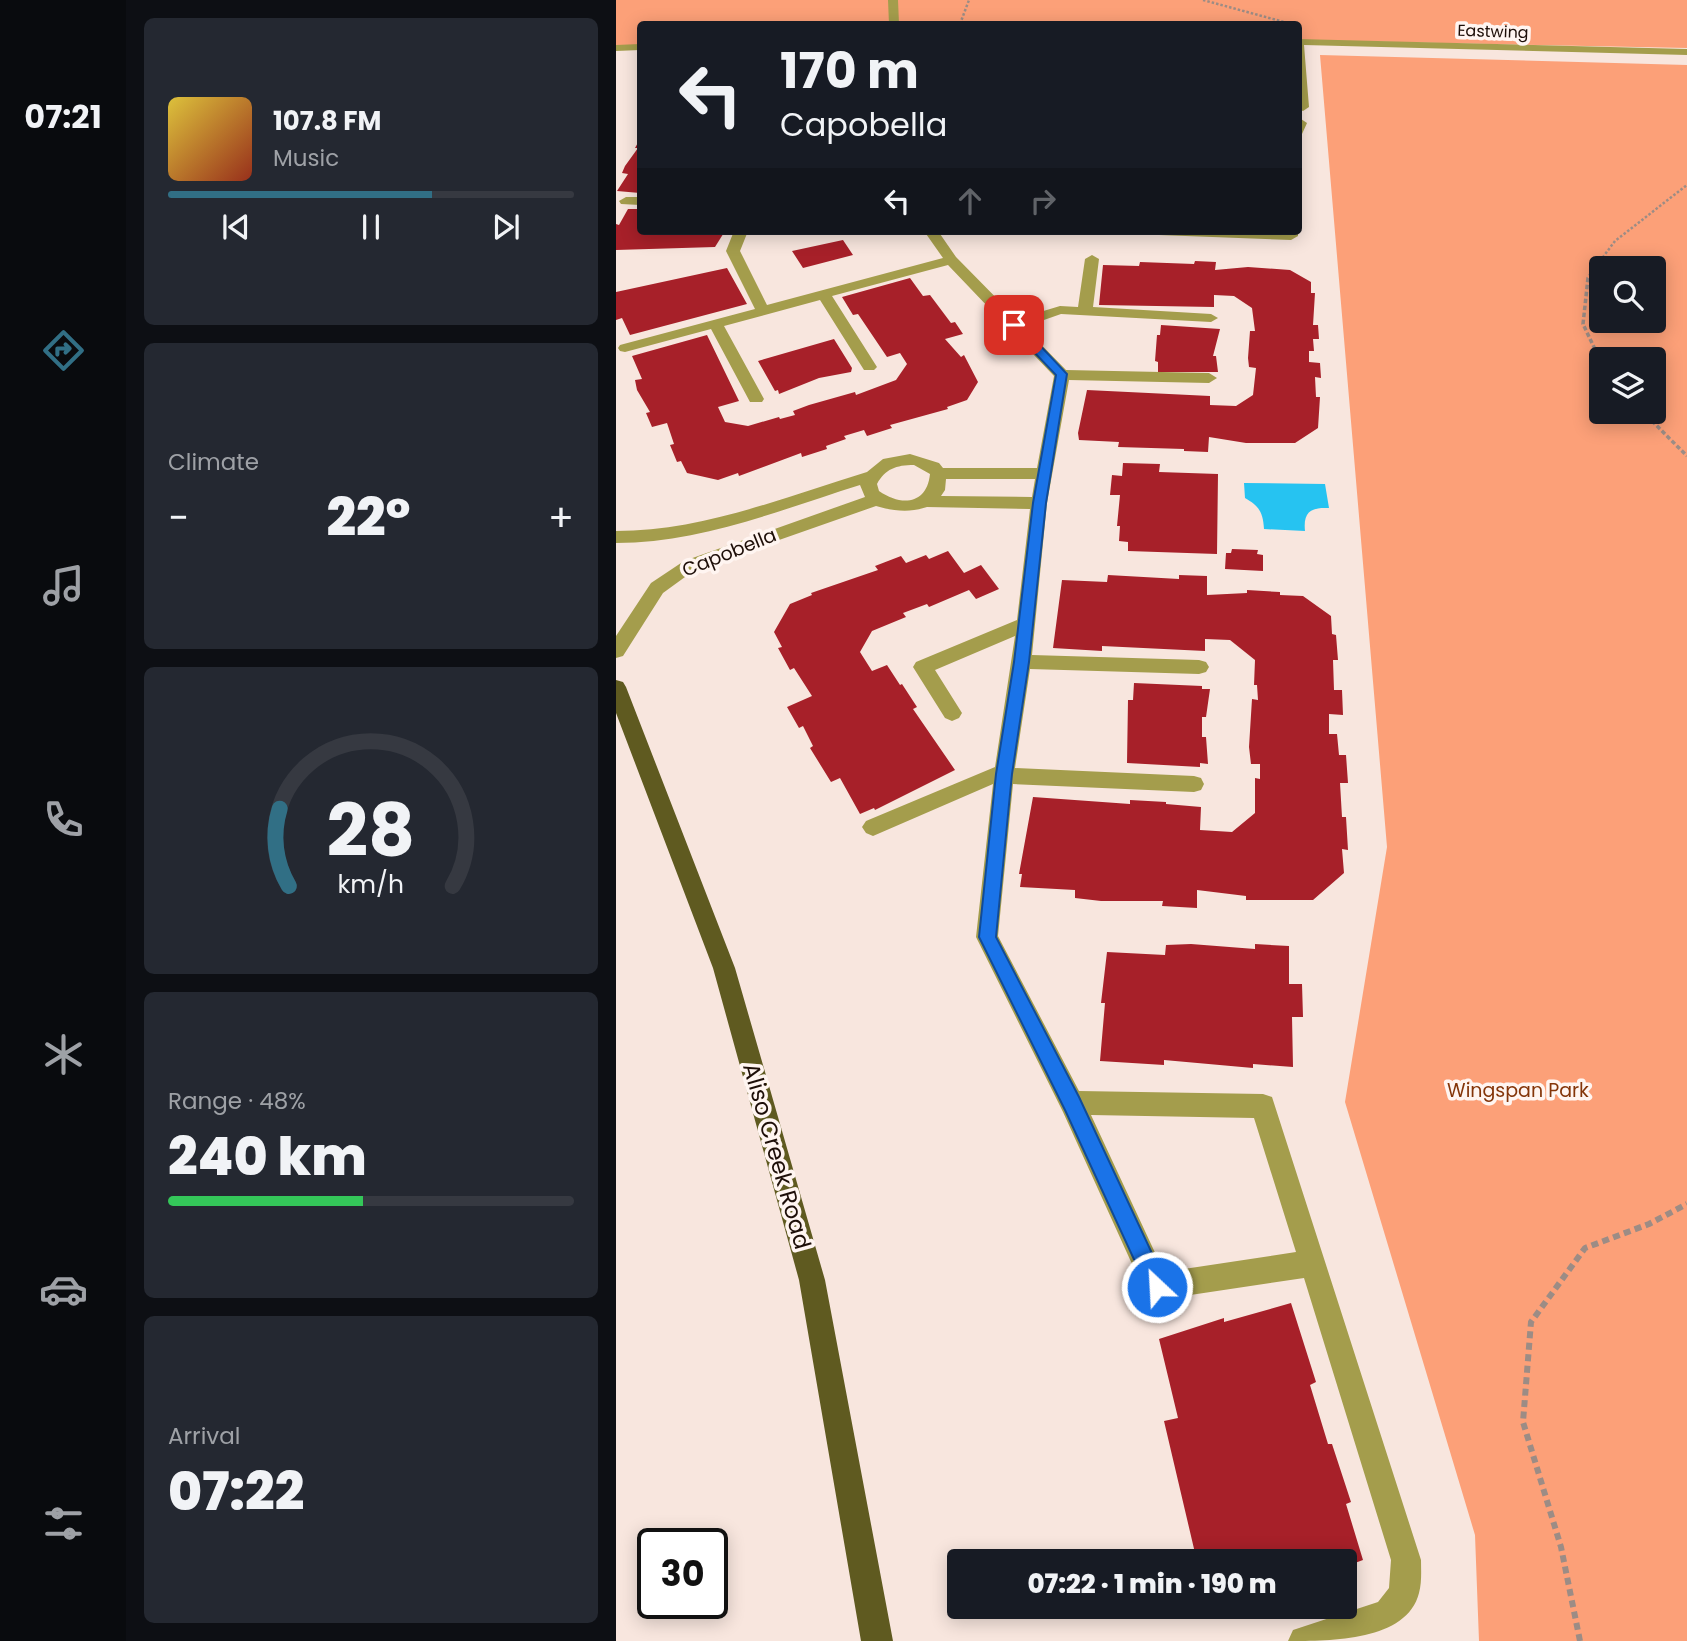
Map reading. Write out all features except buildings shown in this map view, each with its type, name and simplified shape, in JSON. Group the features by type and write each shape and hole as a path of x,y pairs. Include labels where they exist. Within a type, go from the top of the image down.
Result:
{"main road":[{"name":"Aliso Creek Road","path":"616,687 723,968 812,1280 877,1641"}],"street":[{"path":"893,0 894,21"},
{"name":"Eastwing","path":"1302,42 1687,52"},
{"path":"616,48 637,47"},
{"path":"1302,107 1310,113 1310,117 1302,124"},
{"path":"739,235 733,251 763,311"},
{"path":"934,235 951,260 1062,374 1209,378"},
{"path":"1265,235 1292,235"},
{"path":"1085,311 1092,259"},
{"path":"625,348 951,260"},
{"path":"823,293 869,366"},
{"path":"1014,325 1060,310 1211,318"},
{"path":"716,324 756,399"},
{"path":"1062,374 1040,503 1021,662 1004,774 987,937 1072,1103 1157,1287 1313,1263"},
{"name":"Capobella","path":"616,537 651,537 703,528 872,476 885,465 906,460 925,463 938,473 1044,474"},
{"path":"925,501 938,488 938,473"},
{"path":"872,476 869,489 875,500"},
{"name":"Capobella","path":"616,651 657,588 690,565 875,500 899,507 925,501 1040,503"},
{"path":"952,713 923,667 1026,624"},
{"path":"1021,662 1199,667"},
{"path":"873,827 992,775 1194,784"},
{"path":"1072,1103 1264,1106 1406,1559 1404,1593 1388,1615 1304,1641"}],"path":[{"path":"961,21 969,0"},
{"path":"1203,0 1283,21"},
{"path":"1594,347 1583,324 1588,278 1615,241 1687,185"},
{"path":"1655,424 1687,456"},
{"path":"1580,1641 1561,1547 1523,1422 1531,1322 1585,1248 1649,1224 1687,1204"}],"green space":[{"path":"616,0 1687,0 1687,48 1302,40 1302,21 637,21 637,46 616,48"},
{"name":"Wingspan Park","path":"1320,55 1687,65 1687,1641 1479,1641 1475,1535 1345,1102 1387,847"}],"water":[{"path":"1244,483 1325,484 1329,508 1317,508 1310,512 1305,519 1305,531 1264,529 1259,510 1245,498"}],"route":[{"path":"1014,325 1062,374 1040,503 1021,662 1004,774 987,937 1072,1103 1157,1287"}]}
